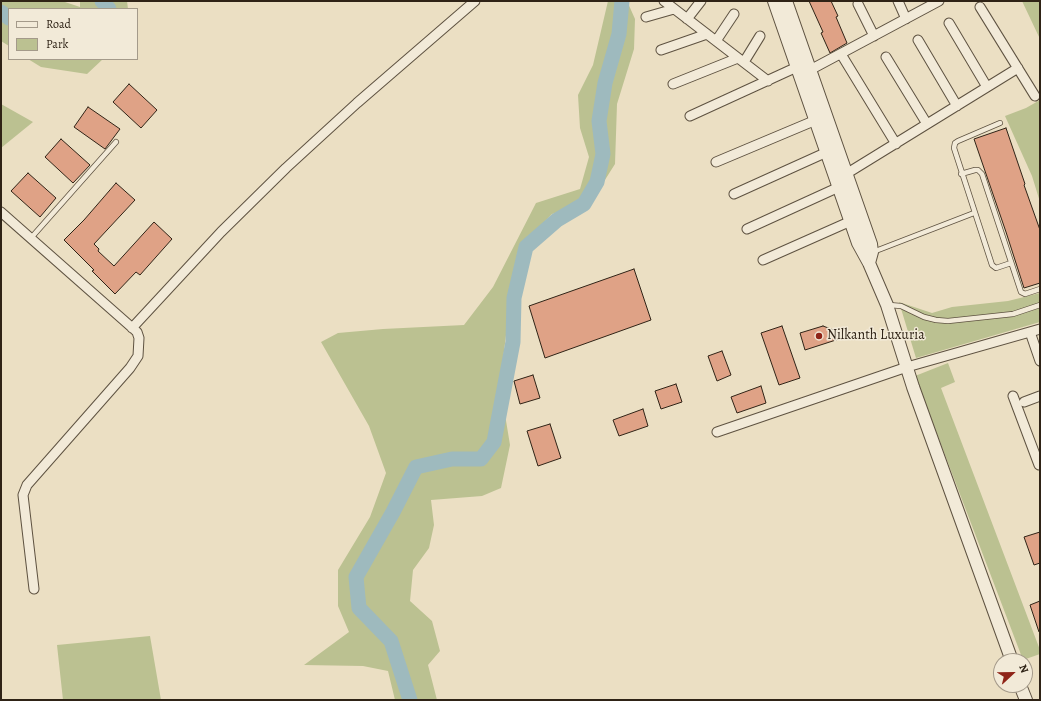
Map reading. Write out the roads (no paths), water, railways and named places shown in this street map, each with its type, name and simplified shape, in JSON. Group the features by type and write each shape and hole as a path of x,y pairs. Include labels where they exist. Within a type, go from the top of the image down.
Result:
{"street":[{"path":"132,328 221,232 286,168 368,93 475,1"},
{"path":"664,1 768,81"},
{"path":"687,19 701,1"},
{"path":"774,1 858,243 871,258"},
{"path":"786,1 871,244 871,258 906,367 1009,653"},
{"path":"898,1 906,19"},
{"path":"810,70 939,1"},
{"path":"858,4 874,36"},
{"path":"980,7 1035,96"},
{"path":"646,17 674,9"},
{"path":"716,41 734,14"},
{"path":"949,23 987,87"},
{"path":"661,50 707,34"},
{"path":"673,84 741,60 760,36"},
{"path":"918,40 957,106"},
{"path":"841,54 896,144"},
{"path":"886,57 927,124"},
{"path":"690,116 797,68"},
{"path":"846,174 1018,68"},
{"path":"716,162 816,120"},
{"path":"734,194 827,152"},
{"path":"747,229 839,188"},
{"path":"1,212 137,332 139,338 138,356 130,368 27,485 23,495 34,589"},
{"path":"763,260 851,221"},
{"path":"717,432 906,367 1040,329"},
{"path":"1030,332 1040,361"},
{"path":"1013,396 1036,446 1039,466"},
{"path":"1024,402 1040,396"}],"lane":[{"path":"1000,123 955,143 954,152 992,265 996,268 1011,263"},
{"path":"30,238 116,142"},
{"path":"961,174 975,170 982,174 1021,292 1026,294 1040,289"},
{"path":"871,258 974,213"},
{"path":"887,305 901,306 924,317 948,321 1013,314 1040,305"}],"waterway":[{"path":"102,1 108,8"},
{"path":"410,700 391,641 359,608 356,577 393,512 416,467 452,459 481,459 494,442 513,342 514,298 526,247 557,220 584,204 597,182 603,154 599,121 605,83 619,34 622,1"},
{"path":"1,12 8,17"}],"place":[{"name":"Nilkanth Luxuria","path":"819,336"}]}
